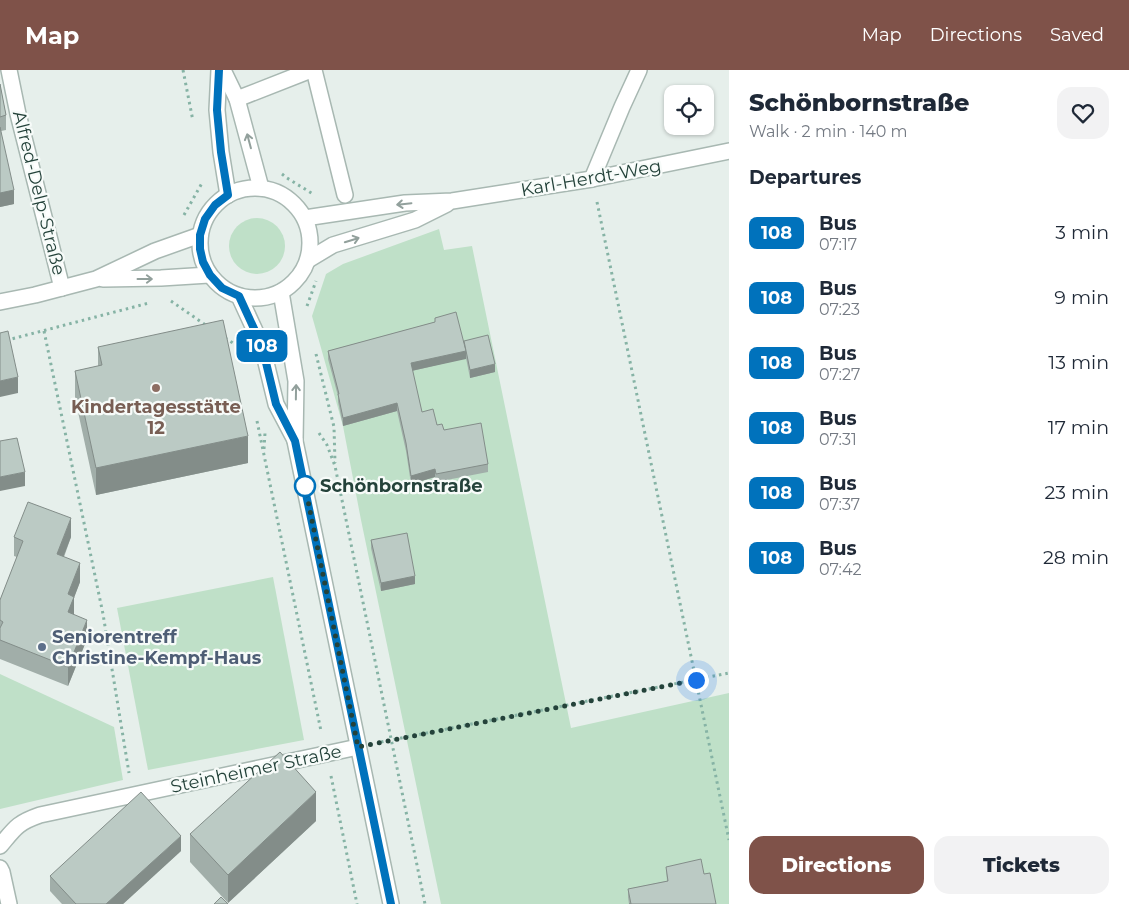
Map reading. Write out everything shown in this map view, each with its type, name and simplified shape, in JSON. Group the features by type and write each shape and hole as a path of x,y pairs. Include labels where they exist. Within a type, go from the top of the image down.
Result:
{"street":[{"name":"Alfred-Delp-Straße","path":"9,70 18,114 62,288"},
{"path":"219,70 217,110 228,195"},
{"path":"223,70 237,100 261,188"},
{"path":"237,100 312,70 345,195"},
{"path":"592,179 639,70"},
{"name":"Karl-Herdt-Weg","path":"304,218 406,203 452,201 592,179 729,151"},
{"path":"261,188 278,193 294,204 304,218 309,232 310,246 308,260 302,273 293,284 281,292 268,297 253,299 239,296 222,288 210,275 203,262 200,249 200,235 205,219 215,205 228,195 244,189 261,188"},
{"name":"Karl-Herdt-Weg","path":"308,260 333,245 415,220 452,201"},
{"path":"0,302 96,279 155,252 200,235"},
{"path":"96,279 210,275"},
{"path":"281,292 296,381 295,441 391,904"},
{"path":"239,296 262,346 276,404 295,441"},
{"name":"Steinheimer Straße","path":"0,846 17,825 40,815 358,747"},
{"path":"0,868 9,904"}],"path":[{"path":"280,172 315,195 330,198 345,195"},
{"path":"592,179 729,840"},
{"path":"306,309 316,282 322,276"},
{"path":"0,342 156,301"},
{"path":"44,331 103,614 132,796"},
{"path":"314,349 318,356 334,427 335,466 425,904"},
{"path":"264,457 357,904"},
{"name":"Steinheimer Straße","path":"358,747 729,673"}],"green space":[{"path":"257,218 268,220 277,226 283,235 285,246 283,257 277,266 268,272 257,274 246,272 237,266 231,257 229,246 231,235 237,226 246,220"},
{"path":"439,229 444,250 472,246 571,728 729,693 729,904 441,904 343,426 312,316 326,274 343,264"},
{"path":"273,577 304,740 148,770 117,608"},
{"path":"0,674 114,727 123,780 0,809"}],"building":[{"path":"0,84 6,115 0,117"},
{"path":"0,127 14,190 0,193"},
{"path":"456,312 466,351 411,363 422,412 433,409 437,425 442,424 444,430 481,423 488,464 436,474 435,469 411,476 397,403 343,418 328,351 435,322 435,318"},
{"path":"223,320 248,436 96,468 75,371 102,365 98,347"},
{"path":"8,331 18,377 0,381 0,333"},
{"path":"488,335 495,364 470,370 464,341"},
{"path":"17,438 25,472 0,477 0,441"},
{"path":"28,502 71,518 57,554 80,563 68,594 74,597 68,612 87,620 68,667 0,640 0,628 3,622 0,620 0,600 23,541 14,537"},
{"path":"407,533 415,576 381,583 371,540"},
{"path":"280,752 316,792 228,875 190,834"},
{"path":"141,792 181,836 106,904 76,904 50,876"},
{"path":"701,859 704,874 710,873 716,904 631,904 628,889 668,881 666,867"},
{"path":"221,897 228,904 214,904"}],"bus line":[{"name":"108","path":"219,70 217,110 228,195 215,205 205,219 200,235 200,249 203,262 210,275 222,288 239,296 262,346 276,404 295,441 391,904"}],"place":[{"name":"Kindertagesstätte 12","path":"156,388"},
{"name":"Schönbornstraße","path":"305,486"},
{"name":"Seniorentreff Christine-Kempf-Haus","path":"42,647"}],"route":[{"path":"305,486 358,747 696,680"}]}
